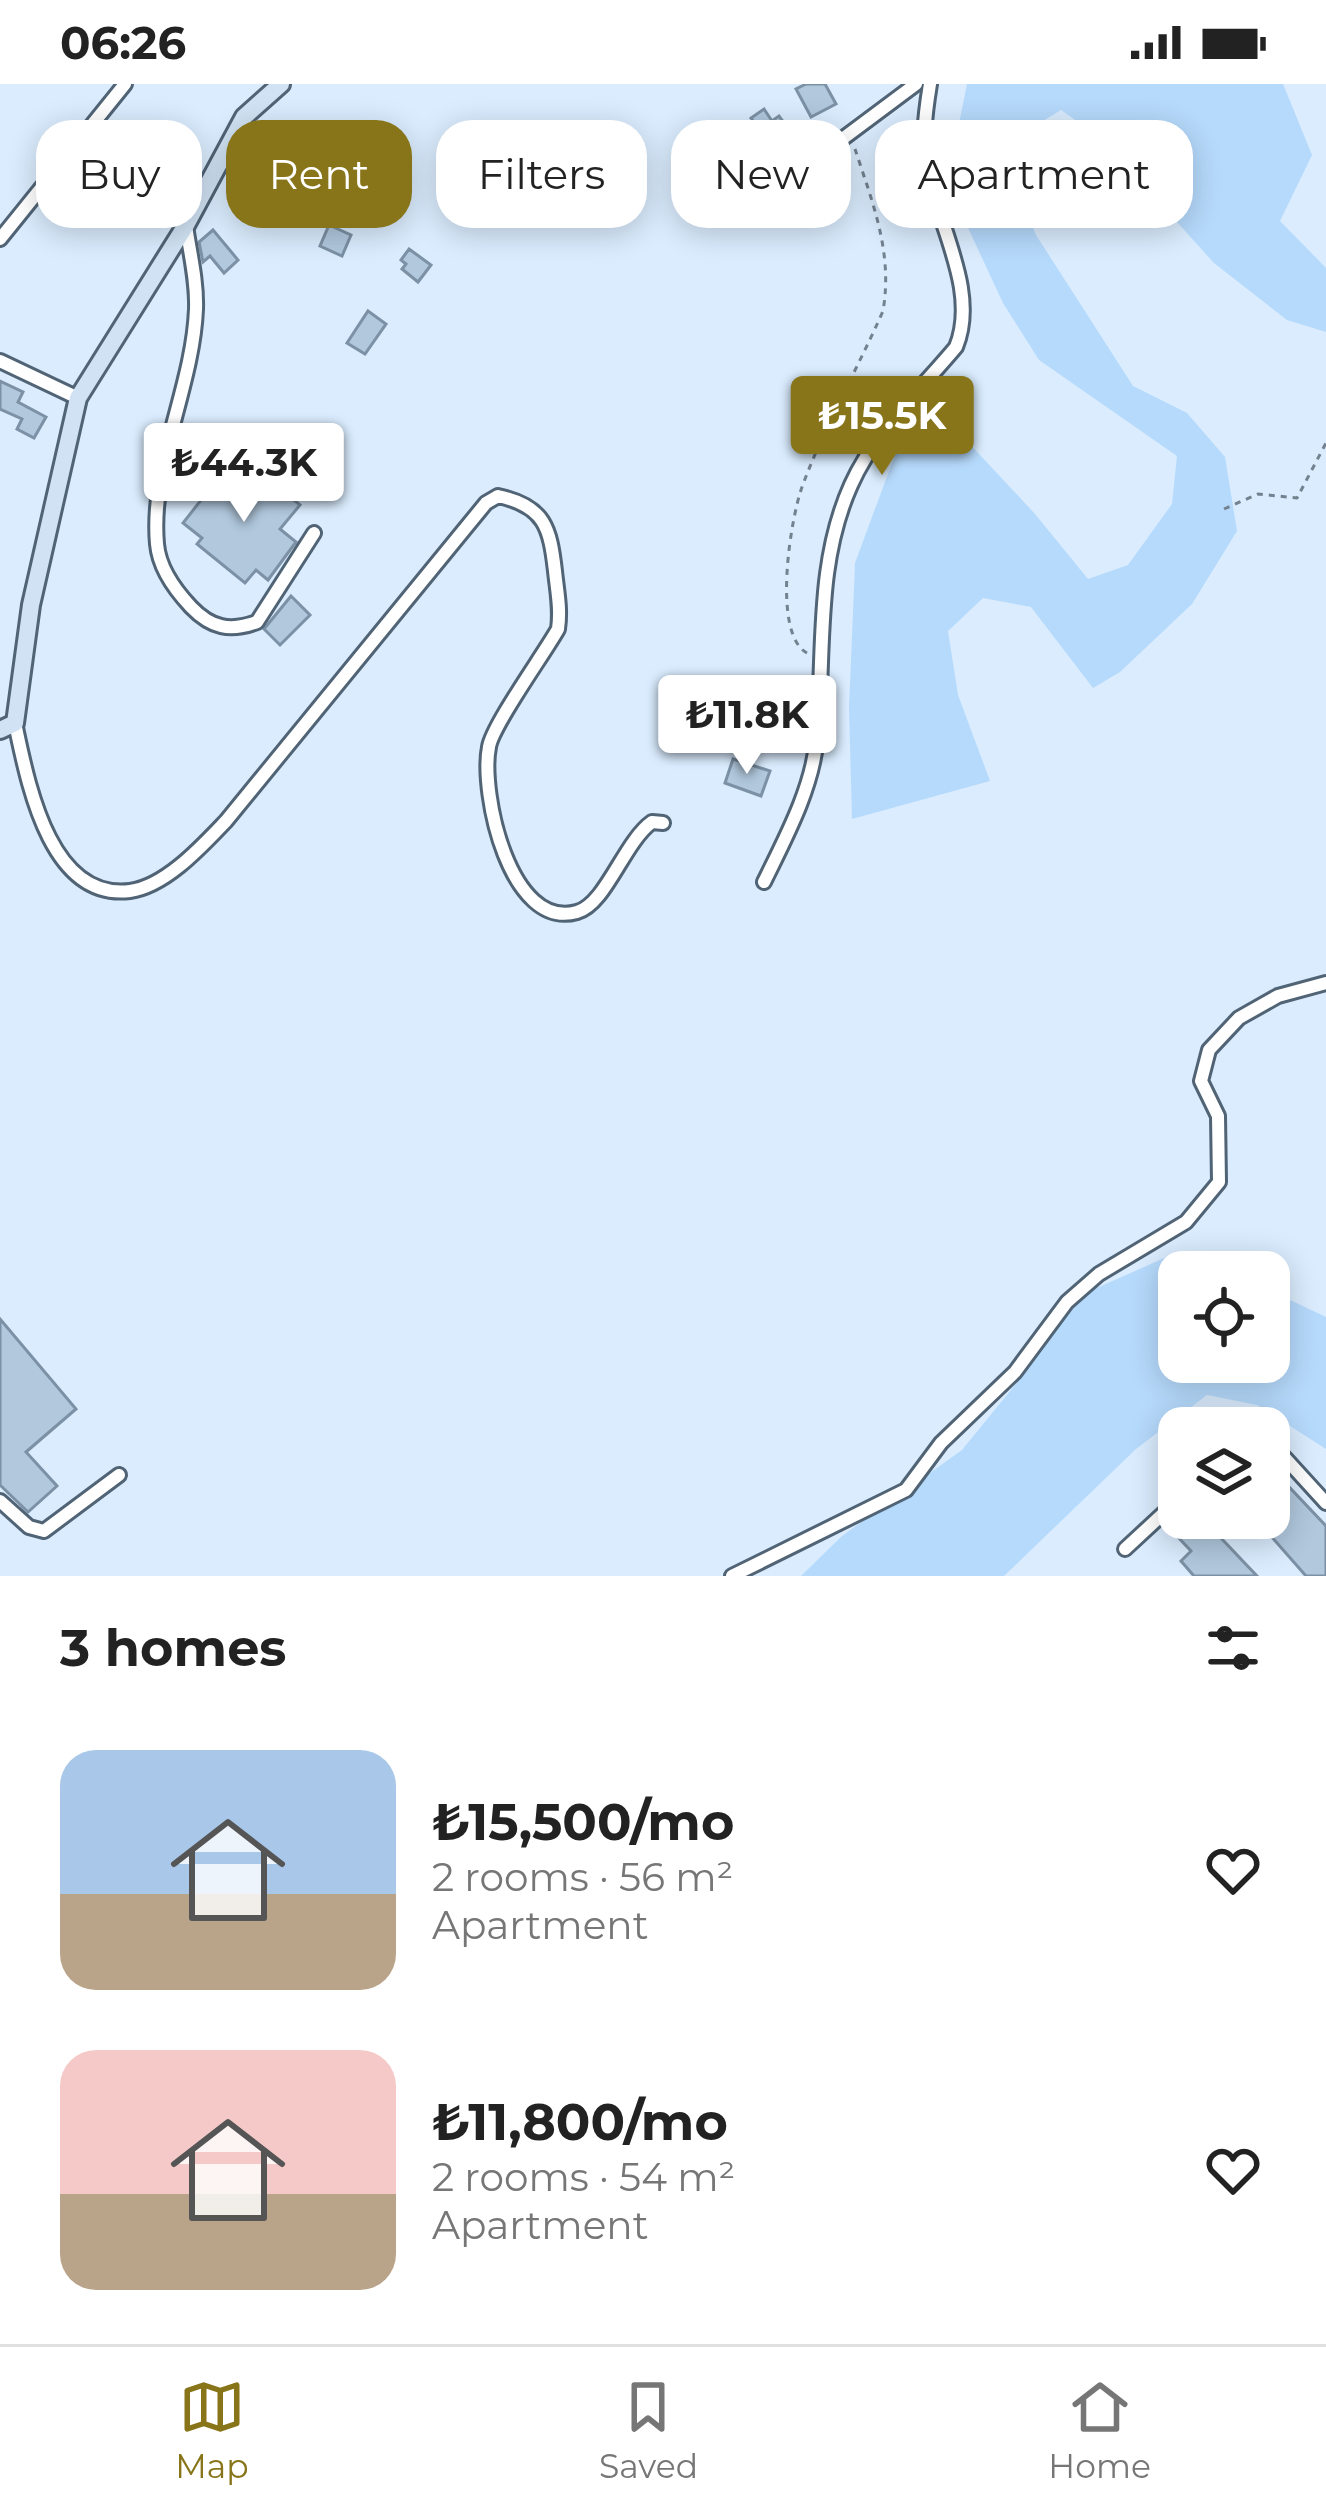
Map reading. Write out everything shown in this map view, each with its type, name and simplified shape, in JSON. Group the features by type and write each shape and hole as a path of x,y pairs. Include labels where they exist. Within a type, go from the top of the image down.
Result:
{"street":[{"path":"0,239 125,84"},
{"path":"202,195 244,117 281,84"},
{"path":"851,132 916,84"},
{"path":"764,882 793,823 818,739 828,555 851,484 887,428 956,347 964,329 963,295 928,174 924,144 930,84"},
{"path":"184,228 78,398 31,604 8,726 35,812 54,846 75,871 112,890 133,891 181,863 226,821 477,514 498,496 517,500 536,512 550,529 560,613 558,628 488,744 496,828 508,867 540,906 558,914 575,913 590,907 639,831 652,822 663,823"},
{"path":"186,228 196,312 159,503 157,548 173,586 212,625 244,627 257,622 314,533"},
{"path":"0,361 78,398"},
{"path":"731,1576 906,1490 941,1442 1015,1372 1067,1302 1099,1274 1186,1222 1219,1182 1218,1116 1201,1081 1209,1050 1239,1018 1278,996 1326,983"},
{"path":"1290,1463 1326,1503"},
{"path":"0,1502 29,1527 44,1531 119,1475"},
{"path":"1125,1549 1158,1518"}],"path":[{"path":"819,660 791,638 787,603 792,528 801,489 883,311 888,280 884,240 851,136"},
{"path":"1225,509 1258,494 1297,498 1326,442"}],"shaded area":[{"path":"967,84 1283,84 1312,155 1280,221 1326,268 1326,332 1287,320 1214,263 1182,228 1193,228 1193,120 1075,120 1061,110 1045,120 960,120"},
{"path":"968,228 1033,228 1133,386 1187,413 1225,457 1237,531 1192,604 1120,672 1093,688 1031,607 983,598 948,631 958,695 990,781 852,819 849,709 855,563 895,455 921,431 966,440 1088,579 1128,565 1172,504 1177,456 1039,360 1003,303"},
{"path":"1158,1261 1158,1383 1290,1383 1290,1300 1326,1317 1326,1449 1290,1426 1290,1407 1260,1407 1207,1395 1191,1407 1158,1407 1158,1432 1004,1576 801,1576 842,1536 962,1450 1081,1295"}],"building":[{"path":"825,84 836,104 811,117 796,89"},
{"path":"764,109 771,120 752,120"},
{"path":"328,228 351,235 342,256 320,246"},
{"path":"213,230 238,260 224,273 210,256 203,262 199,242"},
{"path":"409,249 431,265 418,282 402,269 406,264 401,260"},
{"path":"368,311 386,324 365,354 347,343"},
{"path":"0,381 23,392 18,402 46,417 34,438 17,429 22,419 0,409"},
{"path":"214,473 233,489 244,476 253,484 262,473 300,505 280,529 296,542 268,580 256,570 245,583 197,544 202,538 183,523 209,490 203,485"},
{"path":"291,596 310,615 280,645 264,629"},
{"path":"733,759 770,771 761,796 725,783"},
{"path":"0,1319 76,1409 26,1452 57,1486 28,1512 0,1485"},
{"path":"1290,1488 1326,1526 1326,1576 1306,1576 1273,1539 1290,1539"},
{"path":"1180,1539 1222,1539 1257,1576 1194,1576 1181,1561 1191,1551"}]}
